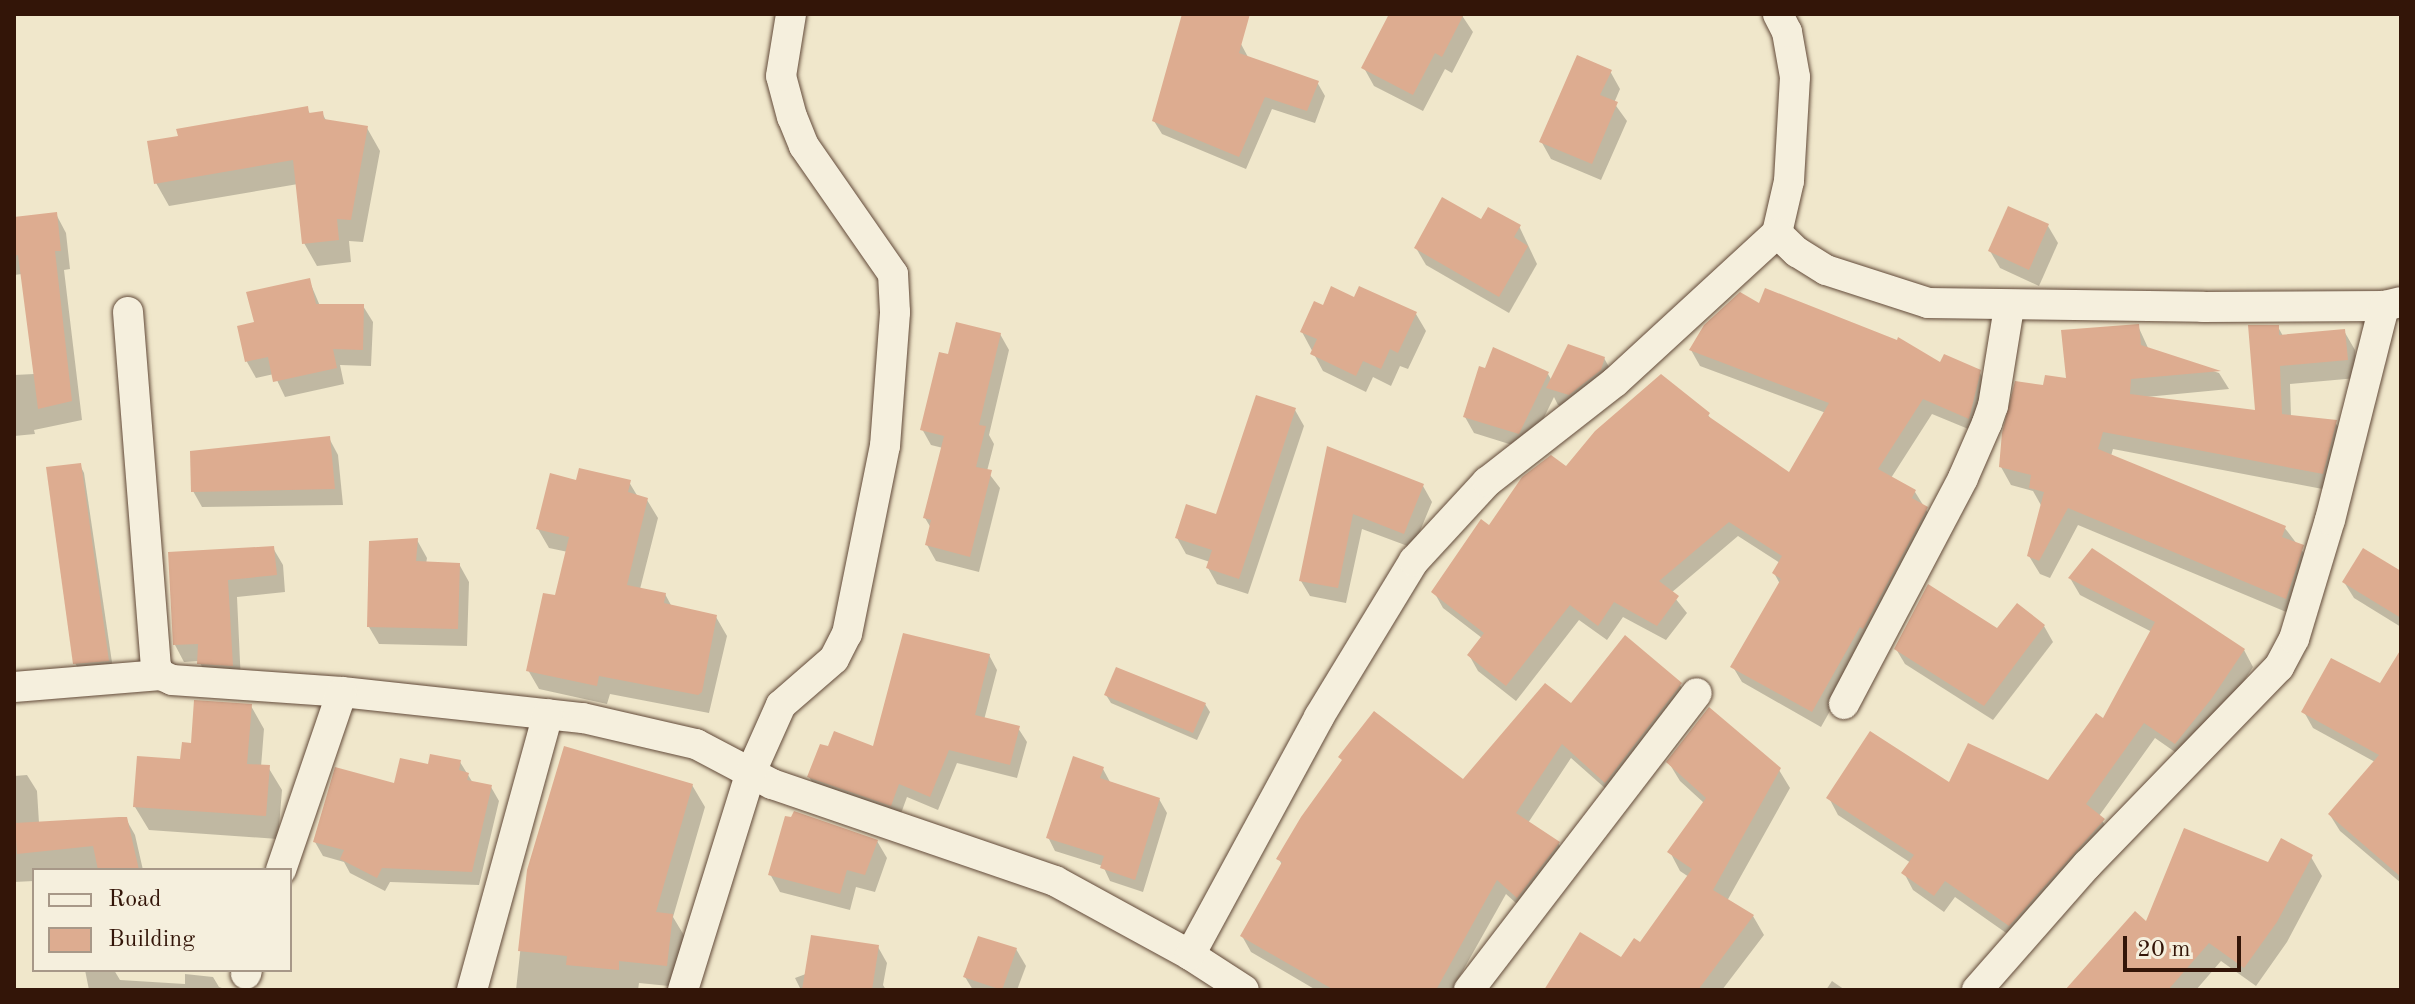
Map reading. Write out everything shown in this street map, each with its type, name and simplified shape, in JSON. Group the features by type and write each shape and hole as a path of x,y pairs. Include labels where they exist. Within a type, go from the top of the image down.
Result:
{"street":[{"path":"683,990 751,772 781,705 834,659 847,634 885,446 895,312 893,274 804,146 792,117 781,76 791,14"},
{"path":"1190,955 1319,717 1414,561 1487,482 1615,382 1777,233 1789,181 1795,77 1787,32 1778,14"},
{"path":"1777,233 1797,252 1826,270 1928,303 2009,307 2392,304 2294,639 2279,667 2087,865 1977,990"},
{"path":"1844,704 1963,478 1987,423 1993,406 2009,307"},
{"path":"128,312 156,667 161,675"},
{"path":"14,687 161,675 172,680 342,692 583,718 696,744 772,784 1055,881 1190,955 1244,990"},
{"path":"282,868 342,692"},
{"path":"1469,990 1697,693"},
{"path":"472,990 548,714"}],"building":[{"path":"1182,14 1250,14 1239,53 1319,81 1307,111 1265,97 1239,157 1152,121"},
{"path":"1389,14 1464,14 1442,57 1435,53 1413,95 1361,68"},
{"path":"1577,55 1612,70 1600,95 1618,102 1592,164 1539,142"},
{"path":"308,106 309,113 323,111 324,119 368,126 351,220 337,219 339,240 302,244 293,160 154,184 147,141 178,136 176,129"},
{"path":"1442,197 1481,219 1488,207 1521,225 1514,237 1528,246 1499,297 1414,248"},
{"path":"2008,206 2049,224 2029,270 1988,251"},
{"path":"57,212 61,251 55,251 72,401 38,409 18,255 14,256 14,217"},
{"path":"310,278 316,304 364,304 363,350 333,349 337,368 273,382 268,357 245,362 237,326 254,322 246,292"},
{"path":"1331,286 1354,297 1359,286 1417,312 1398,353 1390,349 1381,369 1363,361 1356,376 1310,354 1317,339 1300,332 1314,301 1323,305"},
{"path":"1765,288 1897,340 1898,337 1940,362 1944,354 1981,370 1969,419 1923,399 1878,469 1916,490 1912,498 1928,507 1863,629 1860,627 1812,712 1730,667 1781,579 1772,573 1782,556 1729,522 1659,581 1679,596 1657,626 1614,602 1598,626 1570,605 1506,686 1467,655 1484,633 1431,592 1481,519 1489,525 1522,477 1551,455 1566,466 1595,431 1661,374 1710,413 1708,416 1789,472 1829,403 1689,350 1704,325 1740,292 1759,303"},
{"path":"956,322 1001,333 979,425 986,426 976,467 992,470 970,557 925,545 931,520 923,518 944,436 920,430 939,352 948,354"},
{"path":"2139,324 2141,345 2221,371 2131,379 2130,394 2255,410 2248,325 2279,325 2279,335 2345,329 2348,360 2280,366 2282,414 2337,420 2323,474 2103,432 2098,449 2286,526 2282,537 2304,545 2286,599 2068,508 2039,561 2027,556 2044,492 2029,488 2031,475 1999,467 2002,433 2015,381 2043,385 2045,375 2066,378 2061,330"},
{"path":"1568,344 1605,357 1601,370 1569,395 1546,388"},
{"path":"1493,347 1549,372 1519,434 1463,417 1479,366 1485,368"},
{"path":"1256,395 1296,408 1239,579 1206,568 1212,550 1175,538 1186,504 1216,514"},
{"path":"330,436 335,489 191,492 190,451"},
{"path":"1327,446 1424,484 1404,534 1353,514 1338,588 1299,581"},
{"path":"81,463 109,661 73,664 46,467"},
{"path":"579,468 631,480 628,492 648,498 627,585 666,593 664,603 717,615 702,692 698,695 599,676 597,686 526,671 543,593 555,595 569,537 536,529 550,473 576,480"},
{"path":"418,538 416,561 460,563 458,629 367,627 369,541"},
{"path":"274,546 277,575 228,580 233,666 197,664 198,644 173,645 168,552"},
{"path":"2092,548 2245,649 2212,698 2175,744 2144,723 2086,804 2105,819 2009,926 1945,881 1934,896 1901,873 1914,855 1826,798 1870,731 1949,782 1968,743 2048,780 2096,713 2103,718 2155,622 2068,578"},
{"path":"2363,548 2401,571 2401,618 2342,582"},
{"path":"1928,584 1997,628 2017,603 2045,625 1984,706 1894,649"},
{"path":"903,633 990,654 975,715 1020,726 1010,765 949,750 930,797 899,784 891,806 807,777 820,744 828,746 834,731 873,746"},
{"path":"1625,635 1682,683 1605,783 1562,744 1516,813 1560,842 1517,898 1497,880 1436,990 1334,990 1240,936 1282,862 1276,859 1301,817 1342,760 1338,757 1374,711 1463,779 1545,683 1571,703"},
{"path":"2401,649 2401,877 2328,814 2379,755 2301,712 2331,658 2380,683"},
{"path":"1116,667 1206,703 1193,733 1104,695"},
{"path":"194,700 252,704 247,764 270,765 266,816 133,807 137,756 180,759 182,742 191,743"},
{"path":"1709,707 1781,768 1713,890 1754,915 1698,990 1544,990 1580,932 1621,957 1634,938 1640,942 1692,869 1667,852 1706,798 1666,762"},
{"path":"564,746 693,784 656,912 673,914 667,966 619,961 619,970 566,965 567,956 518,951 527,870"},
{"path":"430,754 461,760 459,770 469,773 467,780 492,785 472,872 382,868 377,878 340,859 344,850 313,842 335,767 394,783 400,758 428,764"},
{"path":"1073,756 1104,767 1100,778 1160,798 1135,880 1100,868 1104,856 1046,838"},
{"path":"794,811 878,840 865,875 847,870 840,894 768,875 785,816 791,817"},
{"path":"127,817 139,868 98,868 93,846 17,854 15,823"},
{"path":"2184,828 2268,862 2281,838 2313,855 2277,922 2244,968 2209,943 2168,990 2065,990 2135,911 2146,921"},
{"path":"811,935 879,945 872,990 802,990"},
{"path":"978,936 1017,948 1002,990 963,977"}]}
